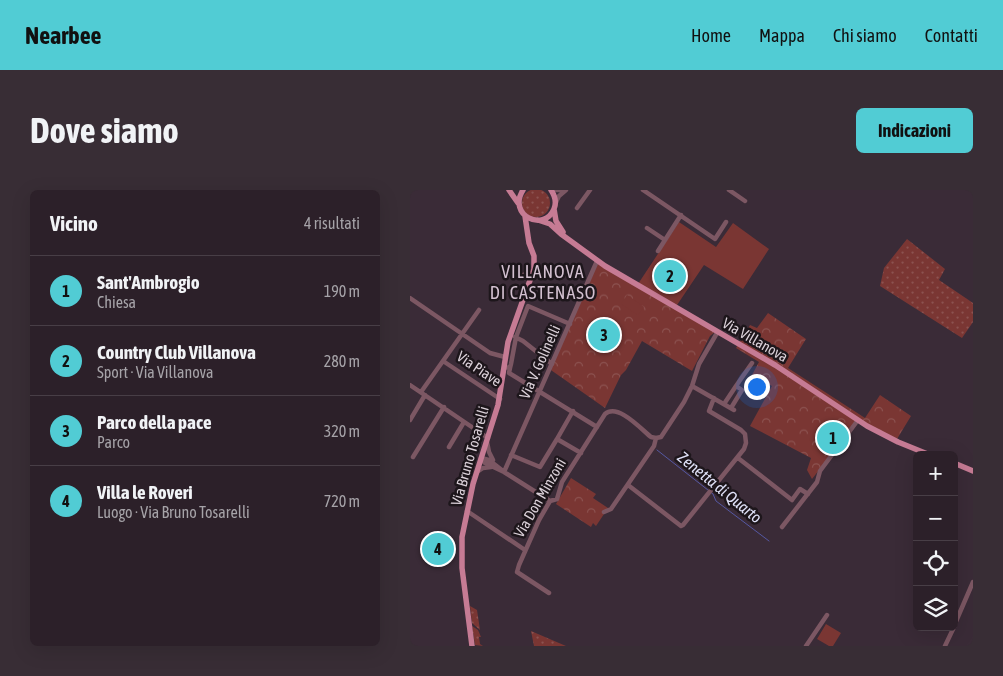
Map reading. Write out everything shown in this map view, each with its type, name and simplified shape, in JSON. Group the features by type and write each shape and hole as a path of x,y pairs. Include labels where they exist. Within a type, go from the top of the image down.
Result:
{"main road":[{"path":"509,190 515,196 525,216"},
{"path":"519,207 519,199 523,190"},
{"name":"Via Villanova","path":"551,190 557,223 571,241"},
{"path":"528,236 538,220 550,215 555,205"},
{"name":"Via Villanova","path":"525,216 550,224 597,260 717,333 794,376 858,420 898,442 920,451"},
{"name":"Via Bruno Tosarelli","path":"472,646 461,553 467,511 508,369 505,357 513,336 534,261 525,216"},
{"path":"958,465 973,471"}],"street":[{"path":"556,190 564,190"},
{"path":"555,205 564,190"},
{"path":"577,208 590,190"},
{"path":"643,190 715,239 726,222"},
{"path":"729,190 745,201"},
{"path":"658,251 681,215"},
{"path":"647,228 665,240"},
{"name":"Via V. Golinelli","path":"504,472 597,260"},
{"path":"410,298 490,353 505,357"},
{"name":"Via Bruno Tosarelli","path":"508,369 514,353 513,336 528,306 570,324"},
{"path":"410,420 443,360 479,310"},
{"path":"604,512 611,509 684,402 692,386 699,364 717,333"},
{"path":"513,336 523,341 552,364"},
{"path":"712,342 724,337"},
{"name":"Via Piave","path":"443,360 500,399"},
{"path":"724,404 752,363"},
{"path":"508,369 597,427"},
{"path":"410,385 444,407 488,440 489,452 494,465"},
{"path":"692,386 732,409 742,390 736,386"},
{"path":"628,485 681,526 683,525 738,458 746,443 745,434 741,430 709,411 714,398"},
{"path":"413,458 444,407"},
{"name":"Via Don Minzoni","path":"549,593 517,572 539,520 550,501 557,498 562,482 605,414 613,410 620,413 651,437 658,438"},
{"path":"511,455 540,467 573,412"},
{"path":"782,527 817,482 820,471 858,420"},
{"path":"449,447 464,422"},
{"path":"557,438 581,453"},
{"path":"481,458 550,501"},
{"path":"738,458 792,500 800,489 808,494"},
{"path":"477,472 494,465"},
{"path":"467,511 525,550"},
{"path":"958,618 973,582"},
{"path":"806,646 827,615"},
{"path":"945,646 952,631"}],"green space":[{"path":"536,189 546,193 550,203 546,213 536,217 526,213 522,203 526,193"},
{"path":"679,222 716,247 733,223 769,249 743,289 704,265 675,308 636,287"},
{"path":"907,239 945,269 939,280 973,303 973,322 962,338 880,286 884,268"},
{"path":"597,261 715,332 710,336 692,371 642,341 626,370 621,375 605,408 548,368"},
{"path":"627,295 644,307 638,315 621,304"},
{"path":"768,313 806,339 788,368 865,418 880,395 911,416 897,439 858,421 812,479 807,470 811,458 750,426 772,386 752,375 759,362 736,348 750,325 757,328"},
{"path":"571,478 596,494 593,498 608,508 596,526 593,523 591,527 556,504"},
{"path":"470,606 477,610 480,630 472,623"},
{"path":"826,624 841,633 833,646 829,646 817,639"},
{"path":"472,626 478,630 481,637 479,637 480,644 483,646 475,645"},
{"path":"531,631 566,646 534,646"}],"waterway":[{"name":"Zenetta di Quarto","path":"657,450 713,494 716,501 769,541"}],"place":[{"name":"Country Club Villanova","path":"670,276"},
{"name":"Parco della pace","path":"604,335"},
{"name":"Sant'Ambrogio","path":"833,438"},
{"name":"Villa le Roveri","path":"438,549"}],"district":[{"name":"VILLANOVA DI CASTENASO","path":"543,282"}]}
